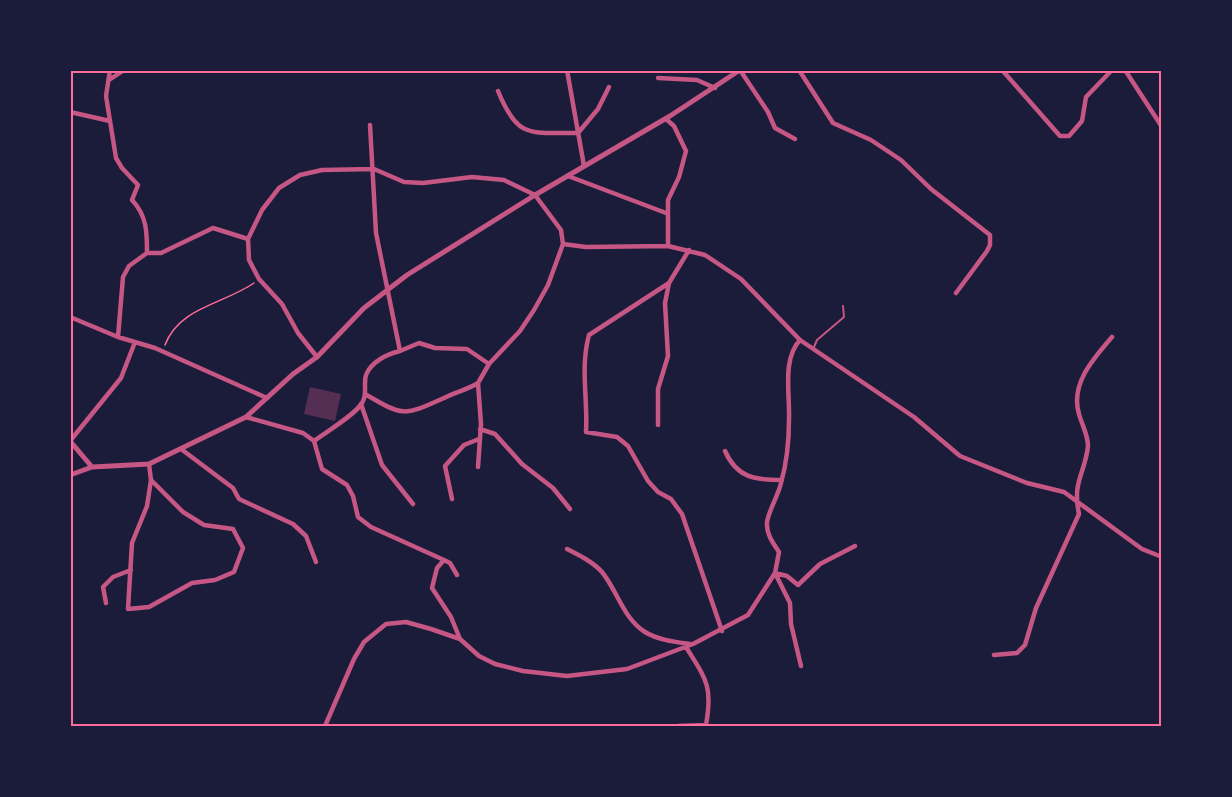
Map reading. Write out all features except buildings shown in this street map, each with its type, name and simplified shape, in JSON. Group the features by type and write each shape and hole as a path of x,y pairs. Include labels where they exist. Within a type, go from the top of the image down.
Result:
{"street":[{"path":"110,70 106,96 116,158 138,185 132,200 142,210 147,231 147,253"},
{"path":"109,80 124,70"},
{"path":"137,70 172,70"},
{"path":"567,70 584,166"},
{"path":"70,475 92,467 149,464 246,417 317,357 364,308 407,276 536,195 715,88 740,70 768,112 775,128 795,139"},
{"path":"799,70 833,123 872,140 901,160 931,189 990,235 990,245 987,251 956,293"},
{"path":"1002,70 1060,136 1069,136 1082,120 1086,97 1112,70"},
{"path":"1125,70 1161,127"},
{"path":"658,78 697,80 715,88"},
{"path":"498,91 509,117 519,128 543,132 578,132 598,109 609,87"},
{"path":"70,112 110,122"},
{"path":"666,118 674,126 686,151 679,177 668,200 666,213 668,246"},
{"path":"370,125 376,233 400,351"},
{"path":"317,357 298,333 282,304 259,279 249,260 248,239 262,210 279,188 300,174 322,170 374,169 404,182 423,183 472,177 504,180 536,195 561,230 563,244 548,285 534,310 520,331 489,364 478,383 480,429 478,467"},
{"path":"568,176 666,213"},
{"path":"118,337 123,277 129,266 147,253 161,253 213,228 248,239"},
{"path":"563,244 586,247 668,246 705,255 741,279 800,340 914,417 960,456 1075,498 1142,549 1161,557"},
{"path":"658,424 658,389 668,356 665,303 669,283 689,250"},
{"path":"669,283 589,335 583,377 587,408 586,432 617,437 628,446 648,481 658,492 671,499 682,514 722,631"},
{"path":"70,317 118,337 162,351 267,398"},
{"path":"994,655 1017,653 1025,645 1036,608 1079,514 1075,498 1077,480 1088,446 1087,436 1075,403 1077,390 1090,362 1112,337"},
{"path":"325,726 354,658 364,642 386,624 406,622 460,639 479,656 495,664 567,676 627,669 693,644 722,631 748,615 775,573 779,552 768,536 767,522 782,480 789,423 788,363 793,348 800,340"},
{"path":"92,467 70,441 122,378 135,342"},
{"path":"413,504 382,465 362,404 366,375 387,354 418,343 435,348 467,350 489,364"},
{"path":"365,394 386,406 405,412 419,410 478,383"},
{"path":"314,441 362,404"},
{"path":"246,417 303,433 314,441 322,469 347,485 353,495 358,517 380,531 450,563 457,575"},
{"path":"480,429 495,434 522,464 553,488 570,509"},
{"path":"452,499 445,466 464,445 479,439"},
{"path":"181,449 232,488 239,499 293,524 306,536 316,562"},
{"path":"725,451 738,472 748,477 782,480"},
{"path":"149,464 151,480 147,506 132,543 128,609 149,607 192,583 215,580 234,572 243,548 233,529 204,525 183,512 151,480"},
{"path":"775,573 787,576 798,585 820,564 855,546"},
{"path":"567,549 584,557 602,572 620,604 646,633 667,640 693,644"},
{"path":"444,560 437,568 432,588 451,617 460,639"},
{"path":"106,603 103,587 113,577 131,570"},
{"path":"775,573 790,603 790,624 801,666"},
{"path":"678,726 706,725 708,711 707,680 686,646"}],"lane":[{"path":"813,350 817,340 844,317 843,306"}],"path":[{"path":"162,351 169,332 189,314 230,298 259,279"}]}
